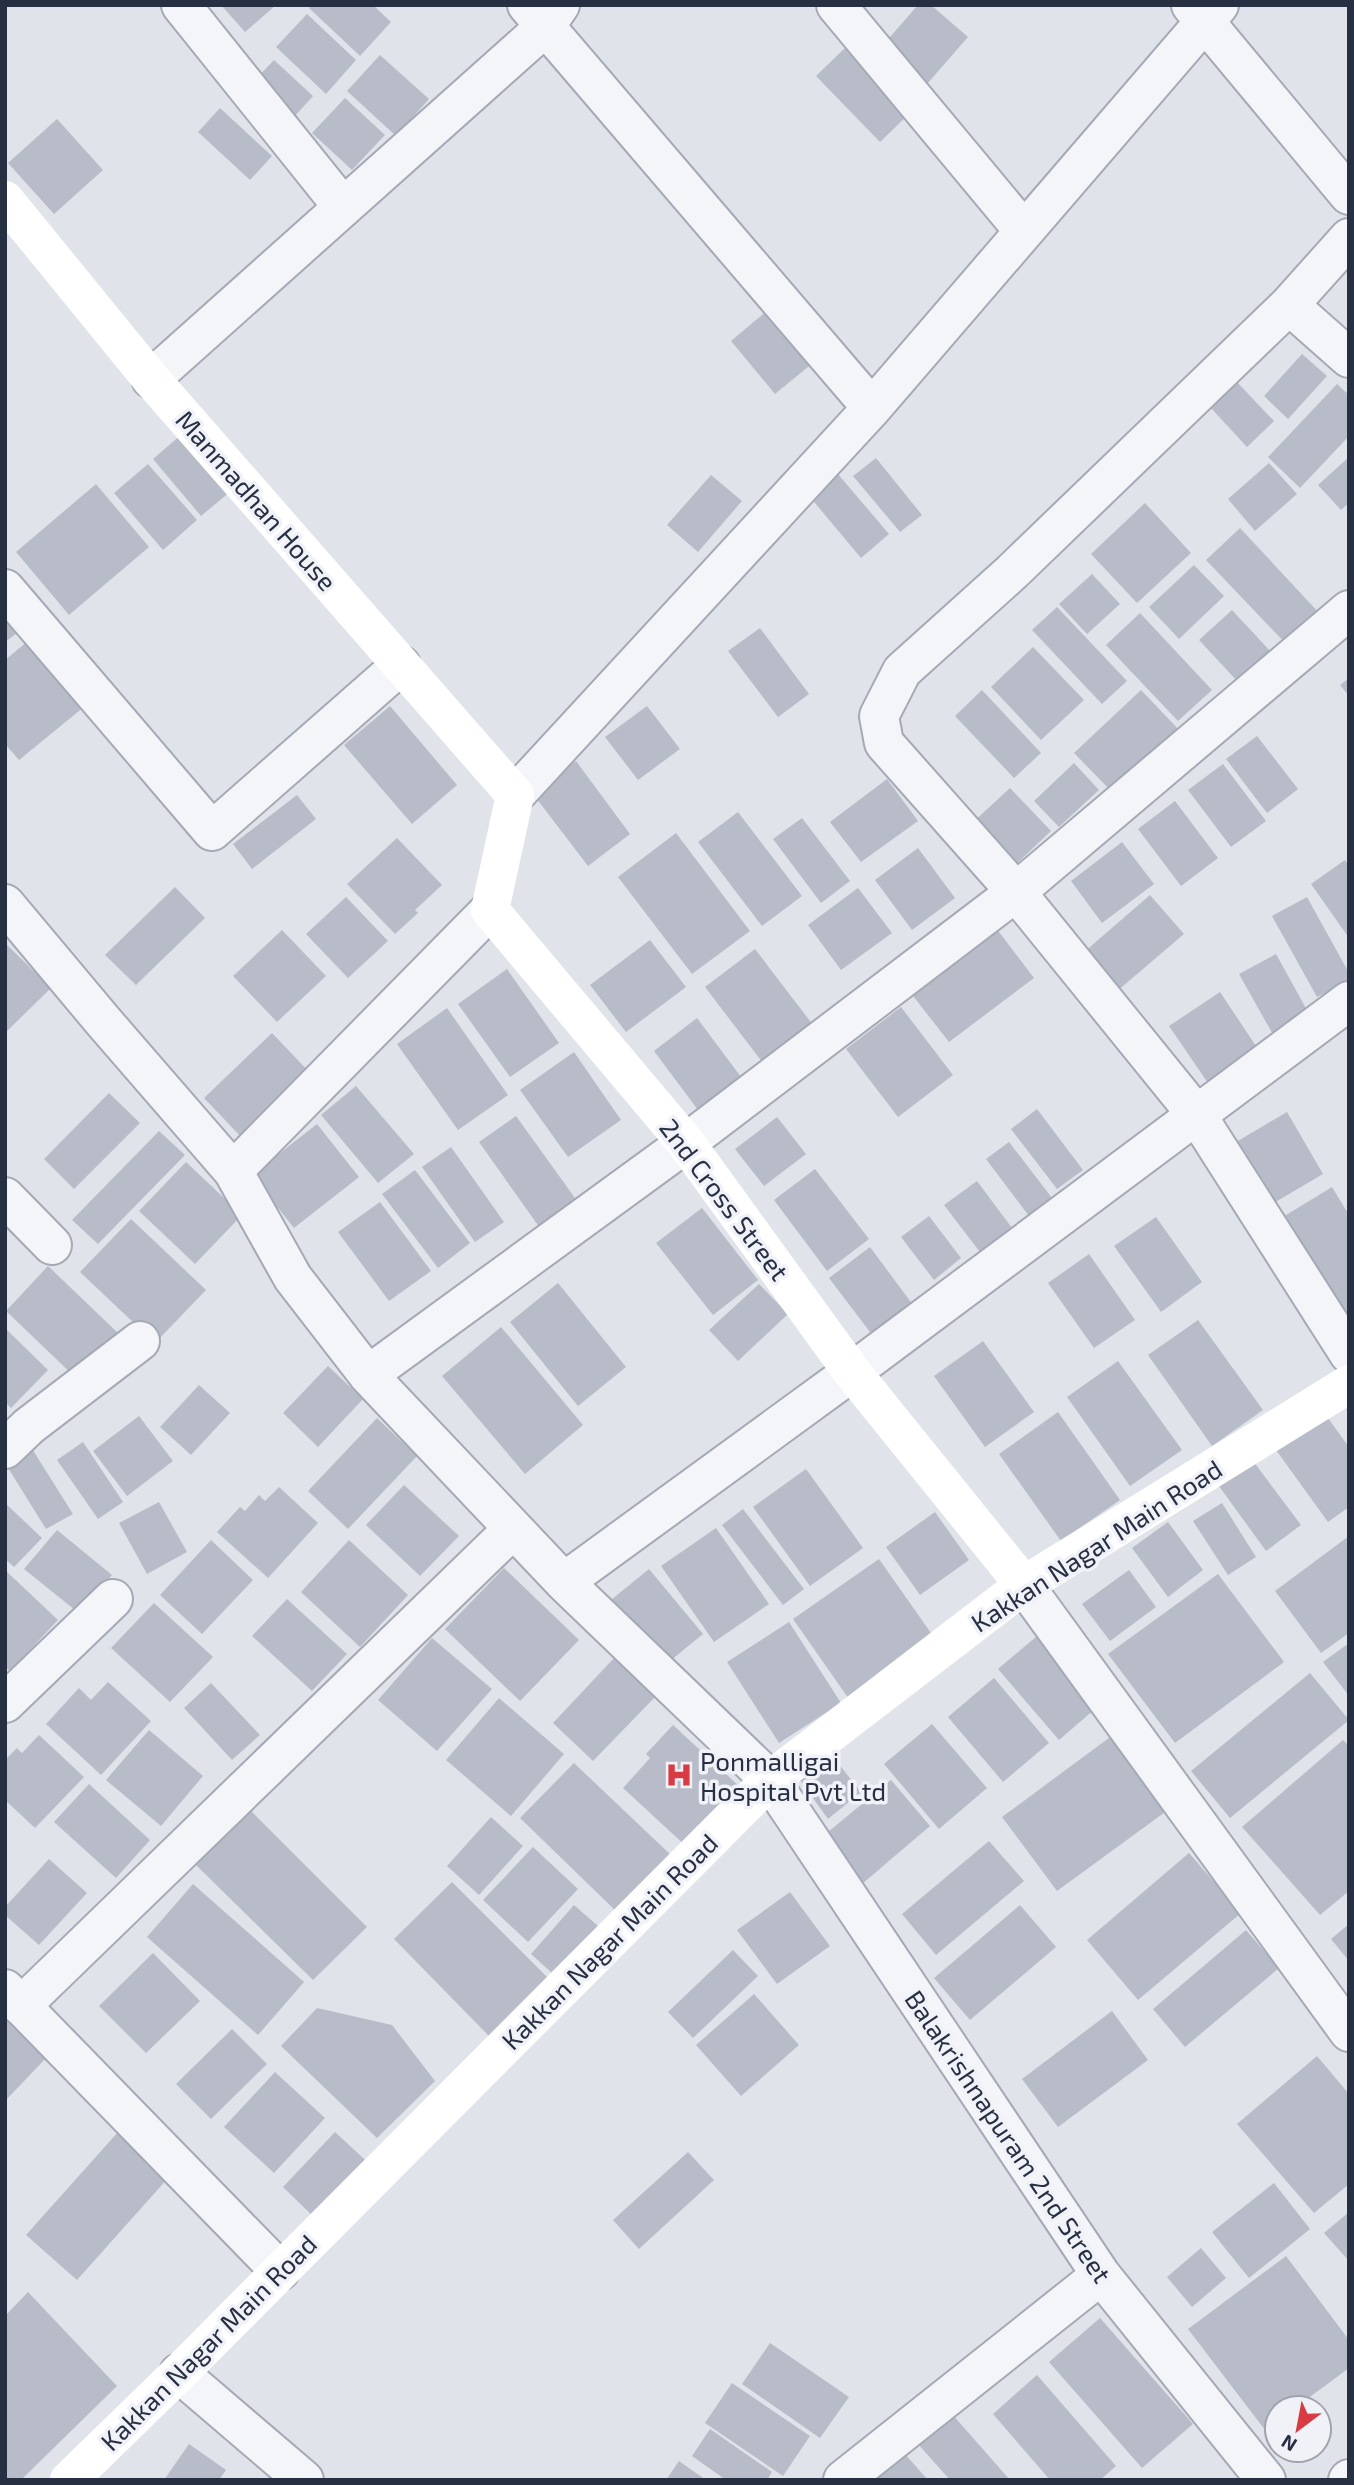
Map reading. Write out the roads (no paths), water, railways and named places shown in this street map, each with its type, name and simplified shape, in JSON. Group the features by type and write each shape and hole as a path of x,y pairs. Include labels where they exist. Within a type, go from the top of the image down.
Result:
{"street":[{"path":"181,5 343,207"},
{"path":"836,5 1024,231"},
{"path":"233,1171 490,910 515,795 872,408 1024,231 1204,10 1349,195"},
{"path":"151,379 343,207 544,13 872,408"},
{"name":"Manmadhan House","path":"5,200 151,379 515,795"},
{"path":"1349,238 1289,305 1012,572 902,671 879,716 884,743 1016,892 1196,1115 1349,1354"},
{"path":"1289,305 1349,358"},
{"path":"5,589 212,831 401,665"},
{"path":"368,1376 686,1143 1016,892 1349,610"},
{"name":"Balakrishnapuram 2nd Street","path":"5,904 233,1171 293,1278 368,1376 564,1582 769,1780 1101,2275 1266,2480"},
{"name":"2nd Cross Street","path":"490,910 686,1143 852,1372 1024,1586"},
{"path":"564,1582 852,1372 1349,1001"},
{"path":"5,1197 52,1245"},
{"path":"5,1449 29,1426 141,1341"},
{"name":"Kakkan Nagar Main Road","path":"69,2480 179,2373 769,1780 1024,1586 1349,1384"},
{"path":"280,2271 13,1997 513,1529"},
{"path":"1024,1586 1349,2032"},
{"path":"5,1703 113,1599"},
{"path":"843,2480 1101,2275"},
{"path":"179,2373 304,2480"}],"place":[{"name":"Ponmalligai Hospital Pvt Ltd","path":"679,1775"}]}
